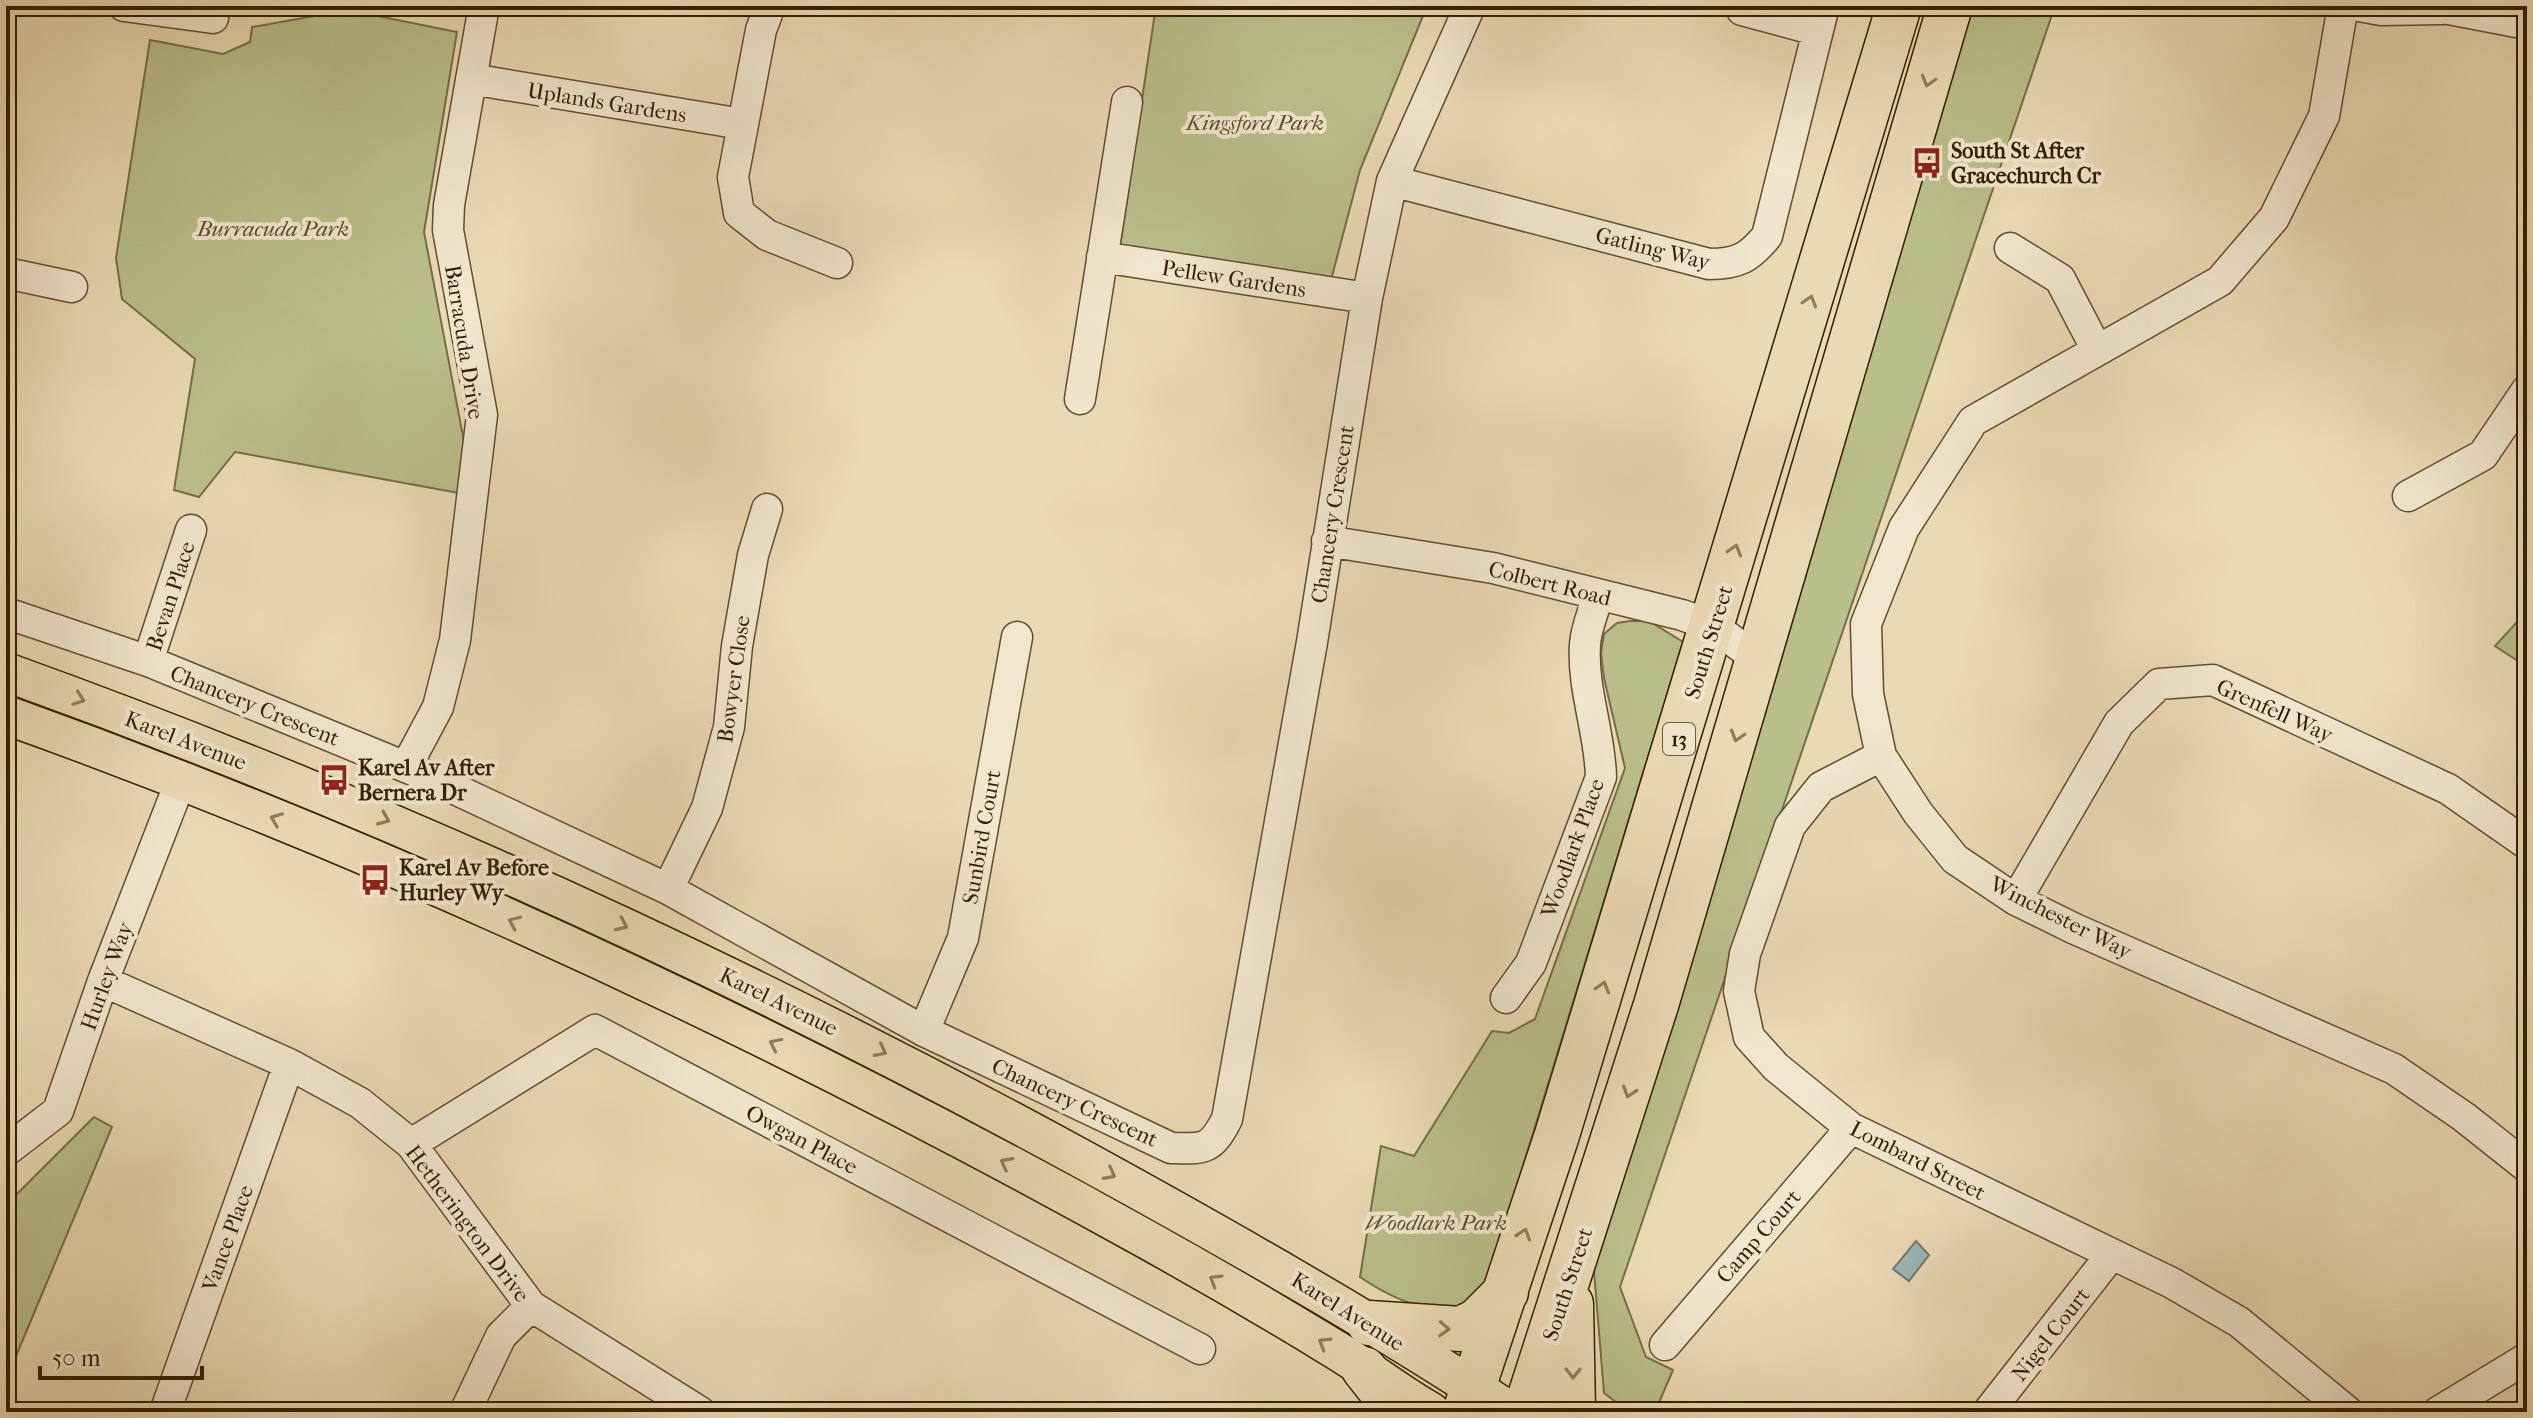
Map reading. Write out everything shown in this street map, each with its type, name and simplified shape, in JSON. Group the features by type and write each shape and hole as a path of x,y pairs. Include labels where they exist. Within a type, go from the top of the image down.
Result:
{"highway":[{"name":"South Street","path":"1470,1400 1713,626 1899,6"},
{"name":"South Street","path":"1525,1412 1656,1005 1760,661 1820,444 1950,6"},
{"path":"1569,1278 1573,1412"},
{"path":"1369,1323 1461,1329 1477,1321 1506,1292"},
{"path":"1364,1369 1398,1412"}],"main road":[{"name":"Karel Avenue","path":"6,672 157,727 396,824 761,991 959,1091 1241,1246 1369,1323 1470,1400 1511,1412"},
{"name":"Karel Avenue","path":"6,715 181,780 511,920 798,1055 1148,1240 1431,1412"}],"street":[{"path":"124,6 213,18"},
{"name":"Barracuda Drive","path":"406,767 438,707 455,640 482,415 448,230 449,205 484,6"},
{"path":"770,6 761,30 733,177 739,213 767,235 837,263"},
{"name":"Chancery Crescent","path":"6,613 148,661 406,767 668,889 924,1031 1171,1148 1200,1149 1215,1141 1227,1119 1367,298 1392,181 1470,6"},
{"name":"Winchester Way","path":"2343,6 2324,116 2274,218 2220,281 1973,421 1904,528 1866,624 1868,694 1881,756 1918,813 1955,859 2016,900 2244,1006 2394,1069 2464,1117 2527,1167"},
{"path":"2359,6 2381,10 2437,8 2527,24"},
{"path":"1742,10 1820,18"},
{"name":"Gatling Way","path":"1392,181 1709,264 1735,264 1752,255 1767,236 1820,18"},
{"name":"Uplands Gardens","path":"471,79 742,124"},
{"path":"1080,399 1127,102"},
{"path":"2010,248 2060,279 2097,350"},
{"name":"Pellew Gardens","path":"1102,257 1367,298"},
{"path":"6,273 72,287"},
{"path":"2408,496 2483,455 2527,390"},
{"name":"Bowyer Close","path":"668,889 707,808 729,727 737,646 750,570 767,509"},
{"name":"Bevan Place","path":"148,661 191,530"},
{"name":"Colbert Road","path":"1327,541 1493,568 1713,626 1760,661"},
{"name":"Woodlark Place","path":"1506,998 1531,963 1601,777 1600,750 1585,666 1585,642 1598,595"},
{"name":"Sunbird Court","path":"924,1031 963,938 1017,637"},
{"name":"Grenfell Way","path":"2016,900 2119,723 2159,684 2213,680 2448,789 2527,844"},
{"path":"157,727 181,780 246,762"},
{"name":"Lombard Street","path":"1881,756 1821,787 1790,826 1745,954 1739,991 1749,1037 1776,1067 1851,1128 2172,1283 2239,1322 2348,1412"},
{"name":"Hurley Way","path":"6,1151 58,1111 103,981 181,780"},
{"name":"Hetherington Drive","path":"103,981 289,1064 360,1103 411,1144 531,1306 700,1412"},
{"name":"Owgan Place","path":"411,1144 595,1030 1200,1349"},
{"name":"Vance Place","path":"165,1412 289,1064"},
{"name":"Camp Court","path":"1665,1345 1851,1128"},
{"name":"Nigel Court","path":"1988,1412 2111,1255"},
{"path":"465,1412 501,1336 531,1306"},
{"path":"2438,1412 2527,1358"}],"green space":[{"name":"Kingsford Park","path":"1156,6 1427,6 1360,170 1331,280 1120,246"},
{"path":"1973,6 2055,6 1620,1287 1646,1357 1673,1370 1655,1412 1629,1412 1604,1393 1593,1259"},
{"name":"Burracuda Park","path":"348,10 457,32 424,232 466,452 459,493 235,452 199,497 174,490 195,359 122,299 116,258 150,40 223,54 250,42 252,27"},
{"path":"2527,611 2527,667 2495,646"},
{"name":"Woodlark Park","path":"1649,621 1683,642 1484,1294 1467,1310 1410,1303 1360,1277 1381,1146 1414,1156 1492,1031 1509,1033 1535,1019 1625,768 1601,653 1604,634 1617,623"},
{"path":"94,1117 112,1127 6,1380 6,1205"}],"water":[{"path":"1916,1241 1929,1255 1909,1281 1893,1269"}],"place":[{"name":"South St After Gracechurch Cr","path":"1927,163"},
{"name":"Karel Av After Bernera Dr","path":"334,780"},
{"name":"Karel Av Before Hurley Wy","path":"375,880"}]}
